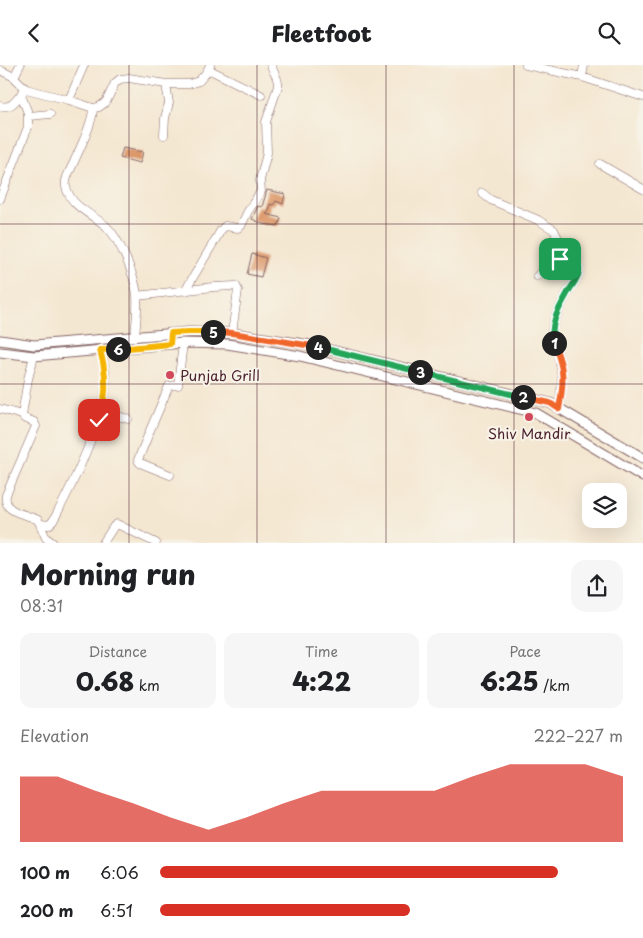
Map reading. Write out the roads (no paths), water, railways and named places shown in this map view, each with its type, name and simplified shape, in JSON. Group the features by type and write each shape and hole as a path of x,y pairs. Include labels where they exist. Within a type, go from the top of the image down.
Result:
{"main road":[{"path":"0,340 34,345 189,332 232,333 310,345 550,403 643,458"},
{"path":"170,344 171,333"},
{"path":"0,351 34,356 183,343 227,344 300,356 536,413 643,477"}],"street":[{"path":"14,77 20,65"},
{"path":"69,100 84,65"},
{"path":"185,291 221,230 226,226 242,226 247,213 260,194 260,180 267,153 266,122 278,86 278,80 271,65"},
{"path":"526,65 582,77 643,97"},
{"path":"582,77 584,65"},
{"path":"24,92 69,100 93,109 106,102 115,83 120,79 130,78 166,84 189,84 195,83 202,78 209,67 261,95"},
{"path":"0,70 14,77 24,92 29,116 28,127 0,199"},
{"path":"164,135 165,118 169,103 166,84"},
{"path":"0,106 10,106 24,92"},
{"path":"93,109 91,123 67,177 66,188 72,200 111,231 120,247 134,280 137,296 135,337"},
{"path":"29,116 50,114"},
{"path":"600,164 643,189"},
{"path":"482,193 492,200 538,220 554,230 565,257"},
{"path":"537,276 565,257 574,261 577,266 578,274 563,301 552,328 552,339 559,357 563,380 559,409"},
{"path":"137,296 214,287 237,287 232,333"},
{"path":"170,475 140,463 138,459 169,386 178,385 183,343"},
{"path":"41,524 50,524 61,505 99,420 106,379 100,350"},
{"path":"22,415 34,356"},
{"path":"0,409 22,415 24,418 34,422 36,426 6,495 7,506 36,519 41,524 46,537 52,543"},
{"path":"101,411 128,419"},
{"path":"103,543 117,524 156,543"}],"place":[{"name":"Punjab Grill","path":"170,375"},
{"name":"Shiv Mandir","path":"529,417"}]}
